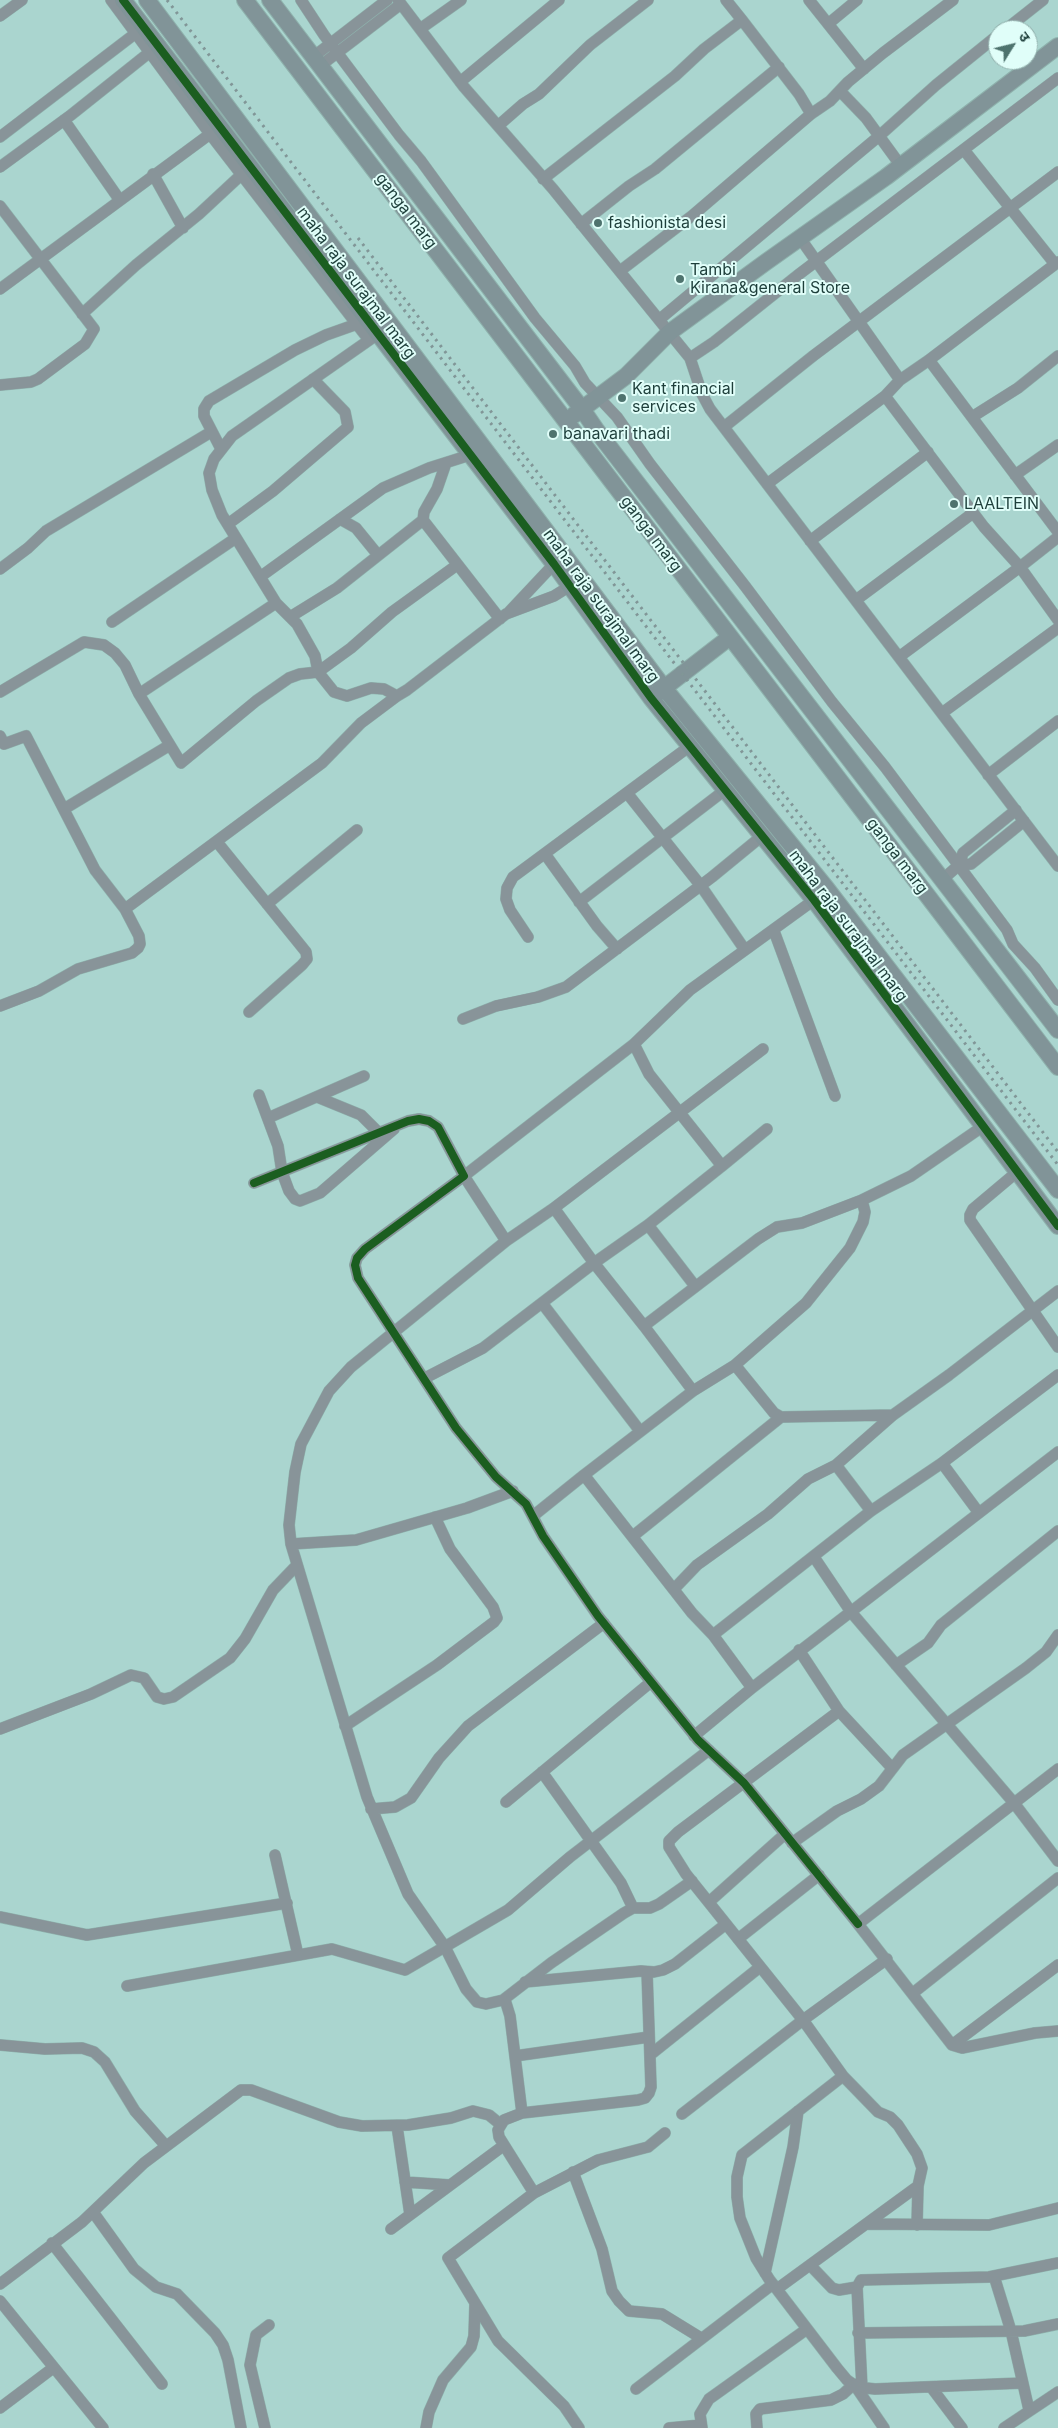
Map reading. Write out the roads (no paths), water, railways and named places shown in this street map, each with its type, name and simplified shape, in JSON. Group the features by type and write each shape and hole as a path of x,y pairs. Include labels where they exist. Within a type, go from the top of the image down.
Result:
{"street":[{"path":"0,16 22,0"},
{"path":"111,0 136,33 154,49 210,134 357,324 374,337"},
{"name":"maha raja surajmal marg","path":"123,0 154,49 374,337 470,455 570,586 657,693 827,889 1058,1190"},
{"name":"maha raja surajmal marg","path":"147,0 392,324 657,693 690,746 814,900 982,1127 1058,1226"},
{"name":"ganga marg","path":"245,0 1058,1067"},
{"name":"ganga marg","path":"270,0 597,431 1058,1030"},
{"path":"300,0 353,76 421,161 535,318 599,398 617,417 650,464 959,866 1007,930 1013,944 1035,968 1058,1000"},
{"path":"335,48 387,0"},
{"path":"420,29 460,0"},
{"path":"460,82 559,0"},
{"path":"498,125 523,104 539,94 590,45 648,0"},
{"path":"726,0 778,67 811,114"},
{"path":"808,0 864,69"},
{"path":"828,24 857,0"},
{"path":"620,270 693,214 811,114 830,101 864,69 953,0"},
{"path":"1018,20 1043,0"},
{"path":"317,61 400,2 460,82 620,270 690,358 702,394 724,427 988,775 1024,821 1053,850 1058,866"},
{"path":"544,179 676,76 704,49 742,20"},
{"path":"0,136 136,33"},
{"path":"0,167 64,120 172,33"},
{"path":"660,319 878,136 936,84 988,43"},
{"path":"566,421 626,376 670,332 901,166 1058,46"},
{"path":"581,224 629,186 656,168 778,67"},
{"path":"690,358 714,342 1058,78"},
{"path":"840,91 866,118 901,166"},
{"path":"64,120 88,157 120,199"},
{"path":"0,289 38,259 210,134"},
{"path":"767,484 885,396 900,380 1057,263 964,150"},
{"path":"724,427 1058,172"},
{"path":"154,174 183,228"},
{"path":"82,314 136,265 183,228 241,175"},
{"path":"0,206 38,259 94,329 85,344 38,379 31,382 0,385"},
{"path":"800,238 861,322 900,380"},
{"path":"221,449 204,416 204,409 210,401 295,350 335,331 357,324"},
{"path":"392,324 232,436 221,449 210,473 212,490 228,524 276,603 297,624 315,656 318,672 334,692 347,696 372,688 384,689 397,696"},
{"path":"972,417 1018,388 1058,356"},
{"path":"929,360 1058,532"},
{"path":"228,524 273,491 348,427 345,412 313,379"},
{"path":"885,396 973,513 1020,567 1058,620"},
{"path":"0,569 28,548 46,531 211,432"},
{"path":"1015,475 1058,444"},
{"path":"810,541 928,452"},
{"path":"260,577 383,488 470,455"},
{"path":"290,617 337,588 423,520 424,512 437,489 446,463"},
{"path":"856,600 973,513"},
{"path":"340,519 356,528 378,555"},
{"path":"423,520 457,565 503,617"},
{"path":"899,657 1058,537"},
{"path":"112,622 236,538"},
{"path":"126,909 322,764 361,723 503,617 554,564"},
{"path":"0,692 84,642 104,645 115,653 125,665 139,694 181,763 256,701 289,678 300,674 318,672 350,648 392,612 457,565"},
{"path":"503,617 554,596 570,586"},
{"path":"139,694 276,603"},
{"path":"942,713 1058,628"},
{"path":"657,693 730,637"},
{"path":"988,775 1058,721"},
{"path":"0,736 4,744 26,736 96,870 126,909 139,936 140,944 132,953 78,969 39,991 0,1006"},
{"path":"64,809 170,746"},
{"path":"528,937 510,910 506,899 507,888 513,877 690,746"},
{"path":"578,902 725,790"},
{"path":"627,792 701,886 745,950"},
{"path":"959,866 963,853 1016,810"},
{"path":"943,879 959,866 971,864 1024,821"},
{"path":"267,904 357,830"},
{"path":"463,1019 496,1006 559,990 701,886 762,836"},
{"path":"218,842 302,945 307,959 249,1012"},
{"path":"545,854 578,902 617,949"},
{"path":"827,889 774,931 690,990 634,1044 464,1176 365,1249 357,1258 355,1265 358,1278 396,1332 456,1428 496,1477 513,1491 533,1516 543,1536 604,1623 694,1736 744,1783 887,1958 952,2045 962,2048 1035,2032 1058,2031"},
{"path":"774,931 835,1096"},
{"path":"634,1044 649,1074 722,1166"},
{"path":"692,1881 659,1904 650,1908 633,1908 523,1983 504,2000 486,2004 477,2002 466,1989 445,1947 408,1894 371,1808 297,1565 288,1525 301,1444 329,1392 351,1367 506,1241 554,1208 763,1049"},
{"path":"268,1118 364,1076"},
{"path":"259,1095 278,1146 282,1172 289,1191 295,1199 309,1199 320,1192 401,1124"},
{"path":"317,1097 361,1115 378,1132"},
{"path":"644,1326 758,1239 777,1228 802,1223 862,1200 912,1176 982,1127 998,1112"},
{"path":"254,1183 378,1132 419,1119 429,1121 438,1127 464,1176 506,1241"},
{"path":"425,1378 483,1348 594,1263 648,1225 768,1129"},
{"path":"1017,1172 973,1208 970,1215 975,1226 1058,1346"},
{"path":"533,1516 693,1391 734,1366 806,1303 850,1248 863,1222 865,1212 862,1200"},
{"path":"554,1208 693,1391"},
{"path":"648,1225 695,1286"},
{"path":"674,1589 697,1565 768,1514 808,1479 836,1464 893,1415 949,1376 1058,1291"},
{"path":"542,1303 640,1432"},
{"path":"734,1366 774,1413 781,1417 893,1415"},
{"path":"713,1636 871,1511 942,1463 1058,1375"},
{"path":"632,1536 781,1417"},
{"path":"694,1736 799,1650 1058,1452"},
{"path":"942,1463 978,1513"},
{"path":"836,1464 871,1511"},
{"path":"584,1475 713,1636 752,1688"},
{"path":"291,1544 356,1540 468,1508 513,1491"},
{"path":"345,1726 437,1665 497,1618 493,1607 450,1550 435,1517"},
{"path":"896,1665 928,1643 941,1625 1058,1531"},
{"path":"814,1557 851,1612 1014,1803 1058,1861"},
{"path":"0,1729 91,1694 131,1675 144,1678 157,1697 164,1699 179,1694 230,1658 245,1639 262,1606 273,1590 297,1565"},
{"path":"371,1808 394,1807 411,1798 439,1758 468,1726 604,1623"},
{"path":"709,1902 789,1838 861,1799 879,1786 904,1755 1026,1668 1046,1652 1058,1635"},
{"path":"799,1650 839,1711 892,1768"},
{"path":"506,1802 650,1682"},
{"path":"839,1711 669,1841 672,1853 692,1881 803,2020 843,2076 878,2112 890,2117 898,2125 922,2168 918,2186 917,2225"},
{"path":"127,1986 332,1949 405,1970 508,1910 591,1842 709,1750"},
{"path":"858,1924 1058,1769"},
{"path":"542,1772 621,1883 633,1908"},
{"path":"275,1855 298,1955"},
{"path":"738,1939 819,1875"},
{"path":"913,1993 1058,1878"},
{"path":"0,1917 87,1935 287,1903"},
{"path":"523,1983 663,1970 674,1964 726,1924"},
{"path":"682,2114 803,2020 887,1958"},
{"path":"952,2045 1058,1965"},
{"path":"650,2055 760,1967"},
{"path":"534,2193 503,2146 498,2130 500,2124 504,2120 522,2113 645,2098 651,2087 647,1972"},
{"path":"504,2000 510,2016 522,2113"},
{"path":"515,2056 649,2037"},
{"path":"0,2045 45,2049 82,2048 94,2052 105,2062 134,2111 166,2146"},
{"path":"843,2076 742,2155 737,2177 740,2218 746,2238 765,2273 837,2368 858,2386 884,2428"},
{"path":"0,2284 93,2212 127,2177 241,2090 245,2089 339,2122 362,2126 397,2126 451,2118 473,2111 489,2115 500,2124"},
{"path":"765,2273 793,2147 798,2111"},
{"path":"397,2126 410,2215"},
{"path":"579,2428 564,2406 498,2341 448,2258 534,2193 598,2160 648,2147 665,2133"},
{"path":"391,2229 503,2146"},
{"path":"573,2172 602,2249 612,2291 619,2301 629,2311 662,2314 701,2338"},
{"path":"405,2182 450,2185"},
{"path":"636,2389 701,2338 810,2265 918,2186"},
{"path":"867,2224 989,2225 1058,2208"},
{"path":"93,2212 134,2269 156,2287 177,2294 215,2333 223,2346 228,2360 241,2428"},
{"path":"52,2243 162,2384"},
{"path":"858,2386 858,2283 866,2279 994,2276 1058,2263"},
{"path":"810,2265 832,2288 839,2290 857,2287"},
{"path":"994,2276 1011,2331 1029,2410"},
{"path":"0,2301 98,2426"},
{"path":"426,2428 429,2412 443,2380 471,2346 474,2336 475,2302"},
{"path":"858,2333 1024,2331 1058,2324"},
{"path":"265,2428 250,2365 256,2335 270,2325"},
{"path":"669,2428 701,2426 700,2414 709,2399 807,2329"},
{"path":"0,2408 53,2368"},
{"path":"757,2428 756,2414 764,2406 831,2400 858,2386 931,2387 1022,2383"},
{"path":"931,2387 962,2428"},
{"path":"1004,2428 1058,2392"}],"railway":[{"path":"167,0 1058,1165"},
{"path":"358,238 1058,1152"}],"place":[{"name":"fashionista desi","path":"598,223"},
{"name":"Tambi Kirana&general Store","path":"680,279"},
{"name":"Kant financial services","path":"622,398"},
{"name":"banavari thadi","path":"553,434"},
{"name":"LAALTEIN","path":"954,504"}]}
